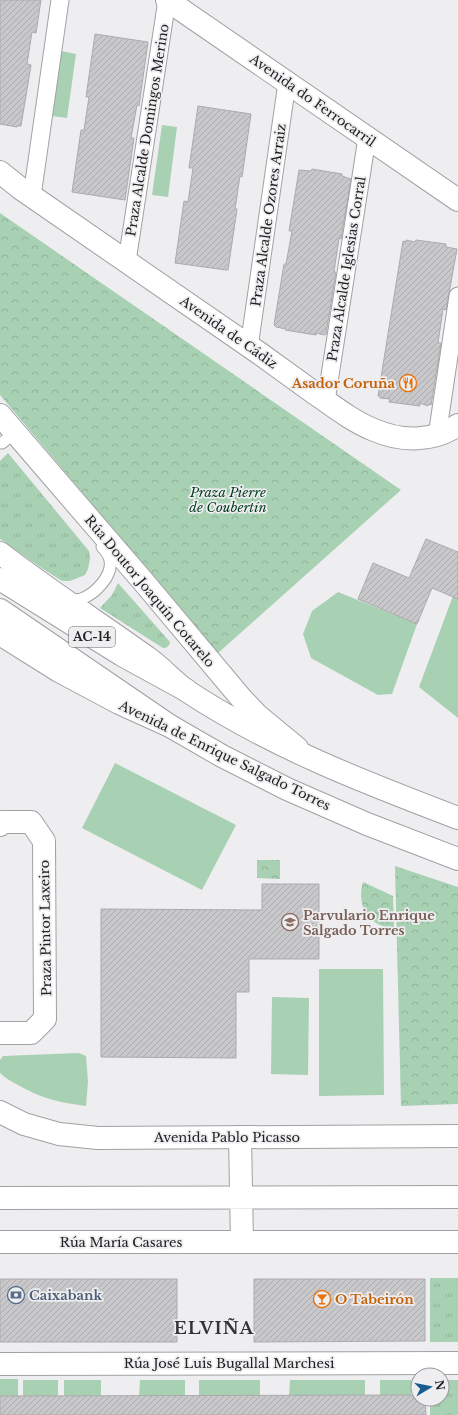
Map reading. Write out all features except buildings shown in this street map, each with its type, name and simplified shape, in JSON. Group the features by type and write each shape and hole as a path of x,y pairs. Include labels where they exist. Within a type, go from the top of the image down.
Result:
{"main road":[{"name":"Avenida do Ferrocarril","path":"167,0 458,200"},
{"name":"Avenida de Cádiz","path":"4,177 127,261 358,423 375,431 404,438 420,439 436,436 458,425"},
{"name":"Rúa Doutor Joaquín Cotarelo","path":"0,415 12,437 241,698 257,715 309,757"},
{"path":"0,553 161,668 186,690 258,732 309,757 386,790 458,818"},
{"name":"AC-14","path":"0,578 122,655 186,690"},
{"name":"AC-14","path":"0,610 170,726"},
{"name":"Avenida de Enrique Salgado Torres","path":"0,634 66,674 119,703 170,726 222,756 287,789 367,824 458,859"},
{"name":"Praza Pintor Laxeiro","path":"0,825 2,822 31,822 44,841 45,1019 31,1033 0,1033"},
{"name":"Avenida Pablo Picasso","path":"0,1112 24,1124 59,1134 98,1138 454,1137"},
{"path":"240,1137 242,1242"},
{"path":"0,1198 458,1197"},
{"name":"Rúa María Casares","path":"0,1242 458,1242"},
{"name":"Rúa José Luis Bugallal Marchesi","path":"0,1364 458,1363"}],"street":[{"path":"32,196 60,0"},
{"name":"Praza Alcalde Domingos Merino","path":"127,261 167,0"},
{"name":"Praza Alcalde Ozores Arraiz","path":"249,346 287,83"},
{"name":"Praza Alcalde Iglesias Corral","path":"326,401 367,138"},
{"path":"436,436 458,296"}],"lane":[{"path":"12,437 37,472 104,549 110,560 110,568 103,583 92,594 80,599 65,600"}],"green space":[{"path":"61,51 76,54 67,118 52,116"},
{"path":"162,125 177,127 168,197 152,195"},
{"name":"Praza Pierre de Coubertín","path":"0,213 401,490 218,653 0,395"},
{"path":"8,453 89,551 90,559 85,575 70,581 62,581 0,539 0,461"},
{"path":"118,583 170,642 166,648 163,648 100,608 112,595"},
{"path":"338,592 417,624 392,694 378,695 311,658 303,634 312,611"},
{"path":"453,596 458,599 458,718 419,687"},
{"path":"115,763 236,825 202,890 82,828"},
{"path":"257,860 280,860 280,879 257,878"},
{"path":"395,866 458,887 458,1104 401,1106"},
{"path":"363,882 393,896 394,928 385,927 378,924 366,914 361,899"},
{"path":"319,969 383,969 384,1095 319,1096"},
{"path":"272,997 309,998 308,1075 271,1074"},
{"path":"79,1053 86,1056 88,1082 86,1106 43,1097 13,1083 0,1073 0,1060 3,1056"},
{"path":"430,1278 458,1278 458,1342 430,1342"},
{"path":"0,1379 18,1379 18,1396 0,1396"},
{"path":"23,1380 58,1380 58,1396 23,1397"},
{"path":"64,1380 101,1380 101,1396 64,1396"},
{"path":"140,1380 185,1380 185,1396 139,1396"},
{"path":"199,1380 260,1380 260,1396 199,1396"},
{"path":"290,1380 365,1380 365,1395 289,1396"},
{"path":"380,1380 410,1380 410,1395 380,1395"},
{"path":"450,1380 458,1380 458,1415 430,1415 430,1407 450,1407"}],"place":[{"name":"Asador Coruña","path":"408,383"},
{"name":"Parvulario Enrique Salgado Torres","path":"290,922"},
{"name":"Caixabank","path":"16,1295"},
{"name":"O Tabeirón","path":"322,1299"}],"district":[{"name":"ELVIÑA","path":"214,1328"}]}
